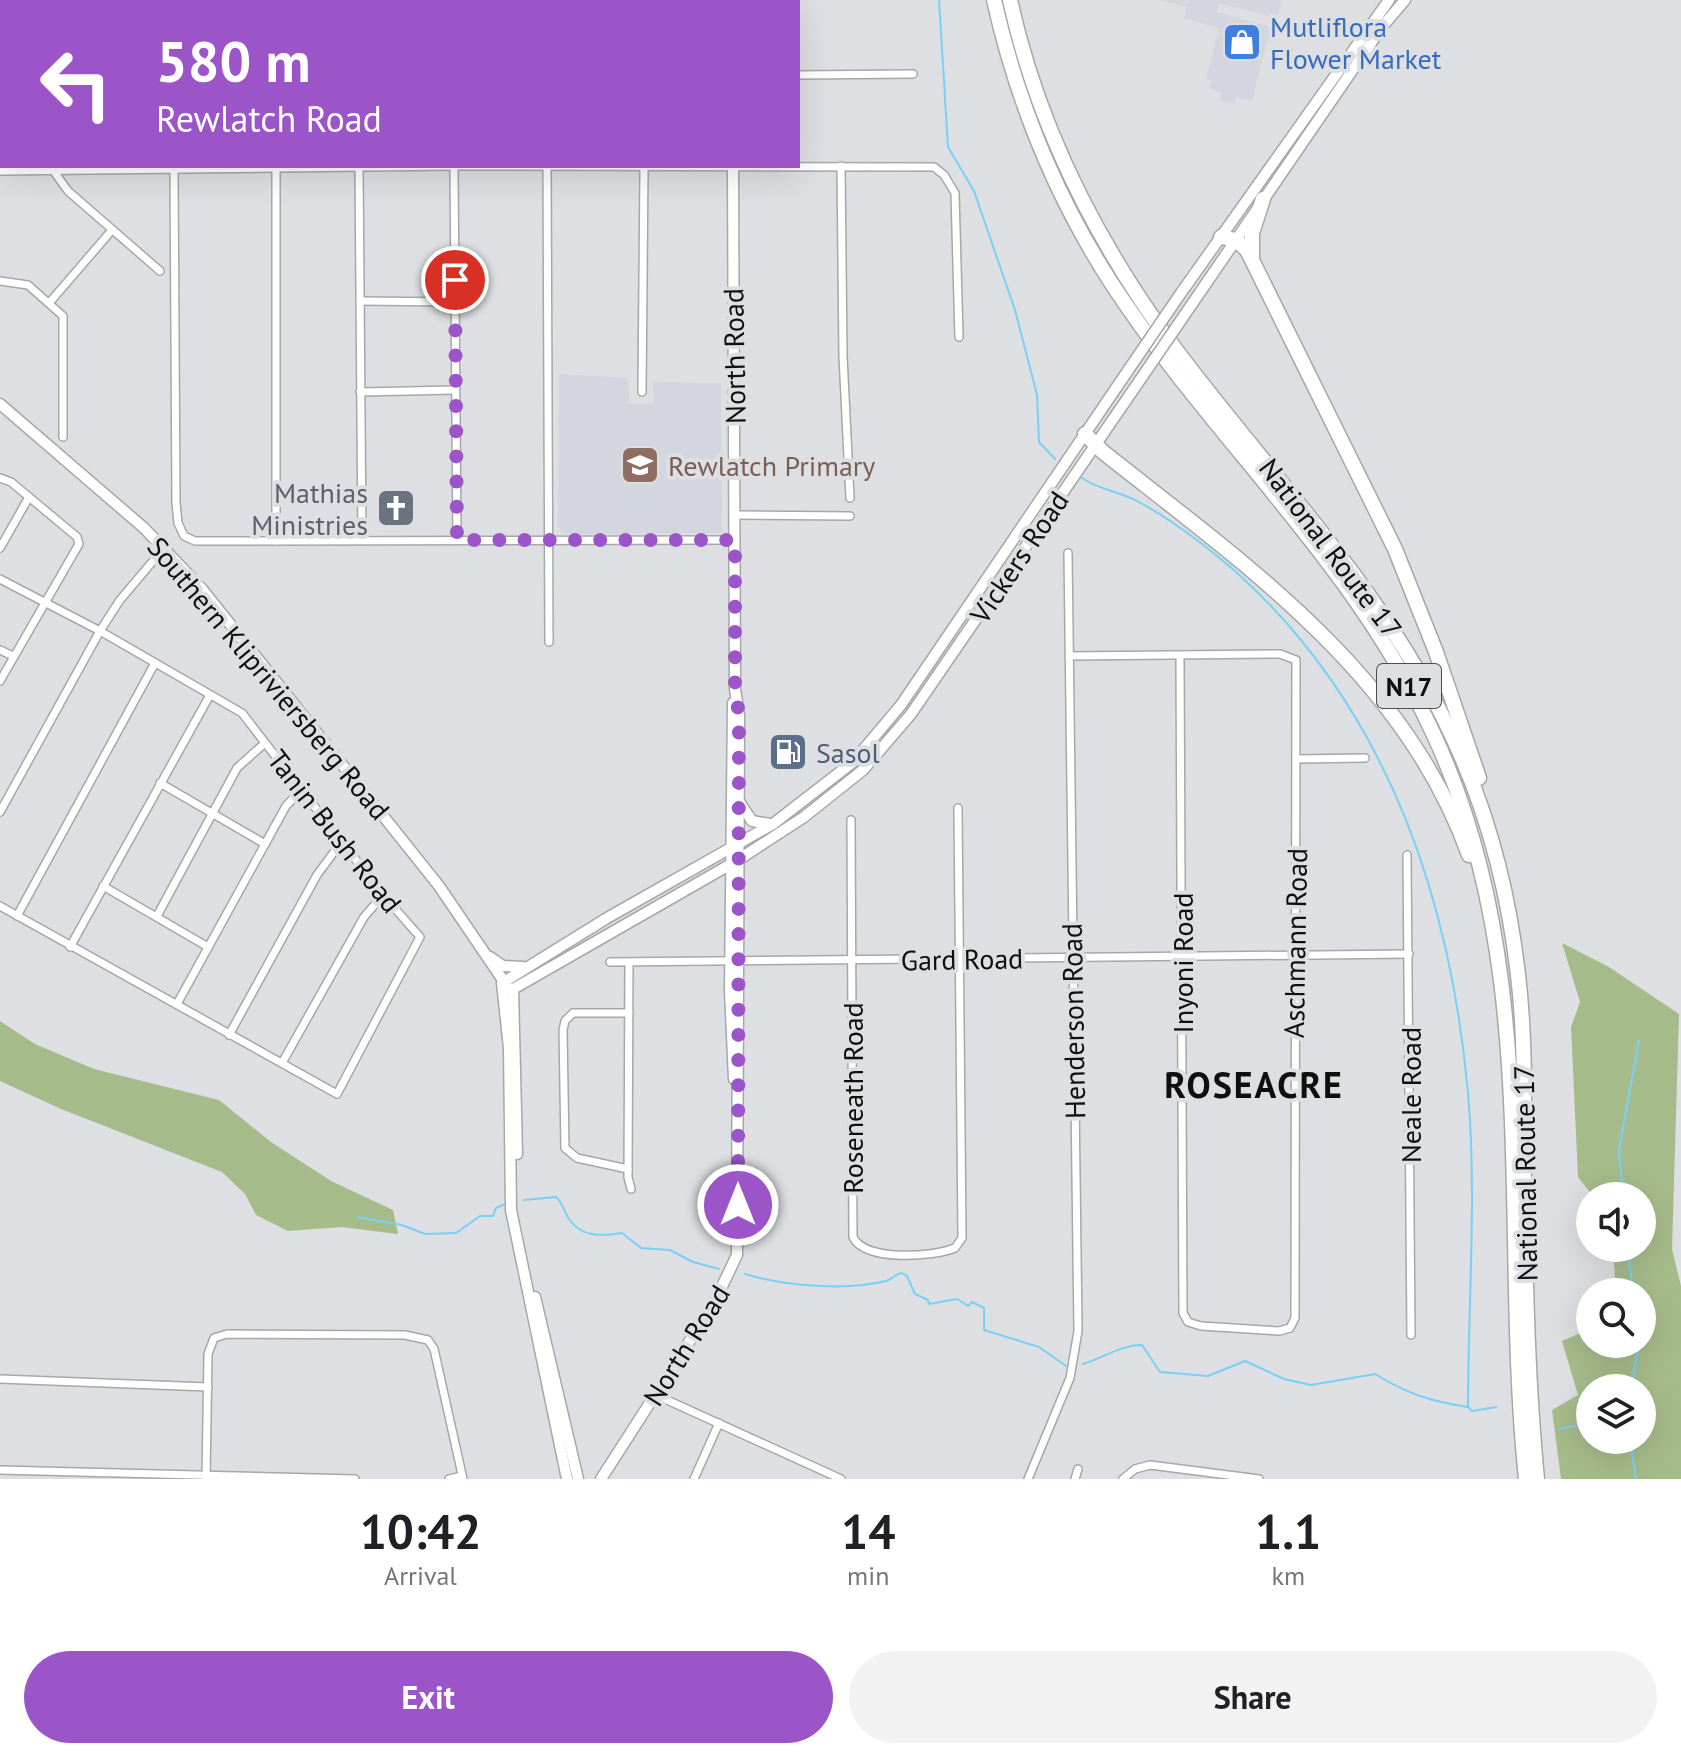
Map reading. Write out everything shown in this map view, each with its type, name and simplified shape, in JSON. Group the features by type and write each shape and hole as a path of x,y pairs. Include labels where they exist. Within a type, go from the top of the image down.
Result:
{"highway":[{"name":"N17","path":"994,0 1029,122 1048,169 1085,241 1143,327 1338,573 1411,689 1457,789 1492,915 1509,1040 1515,1322 1526,1479"},
{"name":"National Route 17","path":"1010,0 1024,57 1053,138 1081,200 1117,264 1197,377 1360,579 1429,689 1469,776 1495,853 1518,974 1529,1348 1537,1479"},
{"path":"1252,260 1252,233 1263,199"},
{"path":"1229,239 1252,260 1395,549 1420,609 1457,708 1502,853 1514,908 1518,974"},
{"path":"1089,438 1314,624 1374,688 1433,775 1465,843 1492,915"}],"main road":[{"name":"Vickers Road","path":"508,986 525,967 773,824 849,766 884,727 1089,438 1140,380 1192,304 1229,239 1389,0"},
{"name":"Vickers Road","path":"508,986 734,862 804,817 879,753 981,614 1129,369 1181,293 1263,199 1382,27 1405,0"},
{"name":"North Road","path":"605,1475 728,1279 737,1255 738,1103 732,1061 736,515 733,168"},
{"name":"Southern Klipriviersberg Road","path":"0,404 164,548 202,589 461,915 508,986 518,1212 567,1479"},
{"name":"North Road","path":"733,847 739,715 735,689"},
{"path":"737,798 752,821 773,824"},
{"name":"North Road","path":"734,862 729,895 735,962"},
{"path":"704,879 721,883 729,895"},
{"path":"488,956 511,969 525,967"},
{"name":"Southern Klipriviersberg Road","path":"551,1382 578,1479"}],"street":[{"path":"800,75 913,74"},
{"path":"800,166 934,167 941,171 955,193 959,337"},
{"path":"841,166 843,356 850,498"},
{"path":"174,168 176,503 180,528 186,538 276,541 735,540"},
{"path":"0,171 276,168 276,541"},
{"path":"359,168 362,540"},
{"path":"454,168 457,540"},
{"path":"547,168 549,642"},
{"path":"642,392 644,168"},
{"path":"51,169 112,230 160,271"},
{"path":"50,302 112,230"},
{"path":"0,281 23,283 50,302 63,318 63,437"},
{"path":"360,301 455,302"},
{"path":"360,392 455,390"},
{"path":"0,478 29,497 77,537 79,544 0,681"},
{"path":"0,548 29,497"},
{"path":"736,515 850,516"},
{"path":"0,812 100,631 120,600 164,548"},
{"name":"Henderson Road","path":"1028,1479 1060,1406 1077,1352 1068,553"},
{"name":"Tanin Bush Road","path":"0,579 100,631 242,713 383,895 420,937 337,1094 282,1063"},
{"path":"0,650 13,656"},
{"name":"Aschmann Road","path":"1180,655 1280,654 1293,657 1297,665 1293,1022 1295,1293"},
{"path":"1069,656 1180,655"},
{"name":"Inyoni Road","path":"1180,655 1183,955 1181,1223 1184,1317 1201,1326 1279,1331 1294,1323 1295,1293"},
{"path":"17,916 155,663"},
{"path":"70,947 210,695"},
{"path":"157,916 237,768 265,743"},
{"path":"1297,759 1365,758"},
{"path":"160,783 265,844"},
{"path":"177,1004 286,806 301,790"},
{"path":"958,808 960,959"},
{"name":"Roseneath Road","path":"851,820 854,1240 870,1253 943,1252 955,1248 961,1241 960,959"},
{"path":"229,1035 317,875 345,845"},
{"name":"Neale Road","path":"1407,855 1411,1335"},
{"path":"103,886 208,947"},
{"path":"0,906 282,1063 364,917 383,895"},
{"name":"Gard Road","path":"610,962 1409,954"},
{"path":"629,963 628,1169 631,1189"},
{"path":"628,1169 577,1158 565,1148 563,1030 565,1021 573,1013 629,1013"},
{"path":"206,1477 208,1354 210,1342 221,1334 405,1335 425,1338 434,1349 463,1478 449,1479"},
{"path":"0,1379 208,1387"},
{"path":"656,1395 841,1479"},
{"path":"694,1479 719,1423"},
{"path":"1123,1479 1139,1467 1155,1465 1259,1479"},
{"path":"1075,1479 1078,1469"},
{"path":"0,1470 48,1476 355,1479"}],"shaded area":[{"name":"Mutliflora Flower Market","path":"1159,0 1282,0 1277,18 1219,3 1217,12 1271,27 1252,101 1236,97 1234,104 1220,100 1222,92 1210,89 1212,81 1206,79 1219,28 1184,18 1187,7"},
{"name":"Rewlatch Primary","path":"559,374 628,378 629,404 654,404 653,382 721,383 722,533 565,534 558,526"}],"green space":[{"path":"1562,943 1609,967 1679,1014 1672,1249 1681,1286 1681,1479 1561,1479 1552,1410 1576,1396 1576,1454 1656,1454 1656,1374 1576,1374 1576,1388 1562,1341 1576,1335 1576,1358 1656,1358 1656,1278 1615,1278 1614,1262 1656,1262 1656,1182 1582,1182 1578,1177 1571,1027 1580,1002"},
{"path":"0,1021 35,1044 94,1069 219,1100 271,1142 331,1181 393,1210 398,1234 342,1227 288,1231 256,1215 245,1194 222,1172 61,1109 0,1081"}],"waterway":[{"path":"939,0 948,147 974,191 1015,310 1037,395 1039,442 1055,459"},
{"path":"1082,478 1137,501 1188,533 1235,571 1288,624 1333,682 1370,743 1401,808 1426,876 1445,947 1459,1019 1468,1093 1472,1210 1468,1407"},
{"path":"1622,1182 1619,1150 1639,1040"},
{"path":"524,1200 556,1197 569,1219 586,1233 622,1233 641,1248 670,1250 693,1262 719,1269"},
{"path":"358,1217 402,1225 425,1234 456,1233 480,1216 493,1216 496,1208 505,1204"},
{"path":"1630,1262 1631,1278"},
{"path":"745,1274 797,1284 853,1286 886,1281 902,1273 907,1276 915,1294 928,1300 929,1304 957,1299 968,1306 972,1302 984,1308 984,1330 1039,1347 1066,1366"},
{"path":"1083,1364 1119,1349 1142,1345 1160,1372 1208,1376 1245,1361 1284,1379 1311,1385 1375,1374 1419,1396 1468,1407 1472,1411 1496,1407"},
{"path":"1634,1374 1636,1358"},
{"path":"1559,1429 1576,1426"},
{"path":"1632,1454 1636,1479"}],"place":[{"name":"Mutliflora Flower Market","path":"1242,42"},
{"name":"Rewlatch Primary","path":"640,465"},
{"name":"Mathias Ministries","path":"396,508"},
{"name":"Sasol","path":"788,752"}],"district":[{"name":"ROSEACRE","path":"1254,1084"}],"route":[{"path":"455,280 457,540 735,540 735,689 739,715 738,1205"}]}
